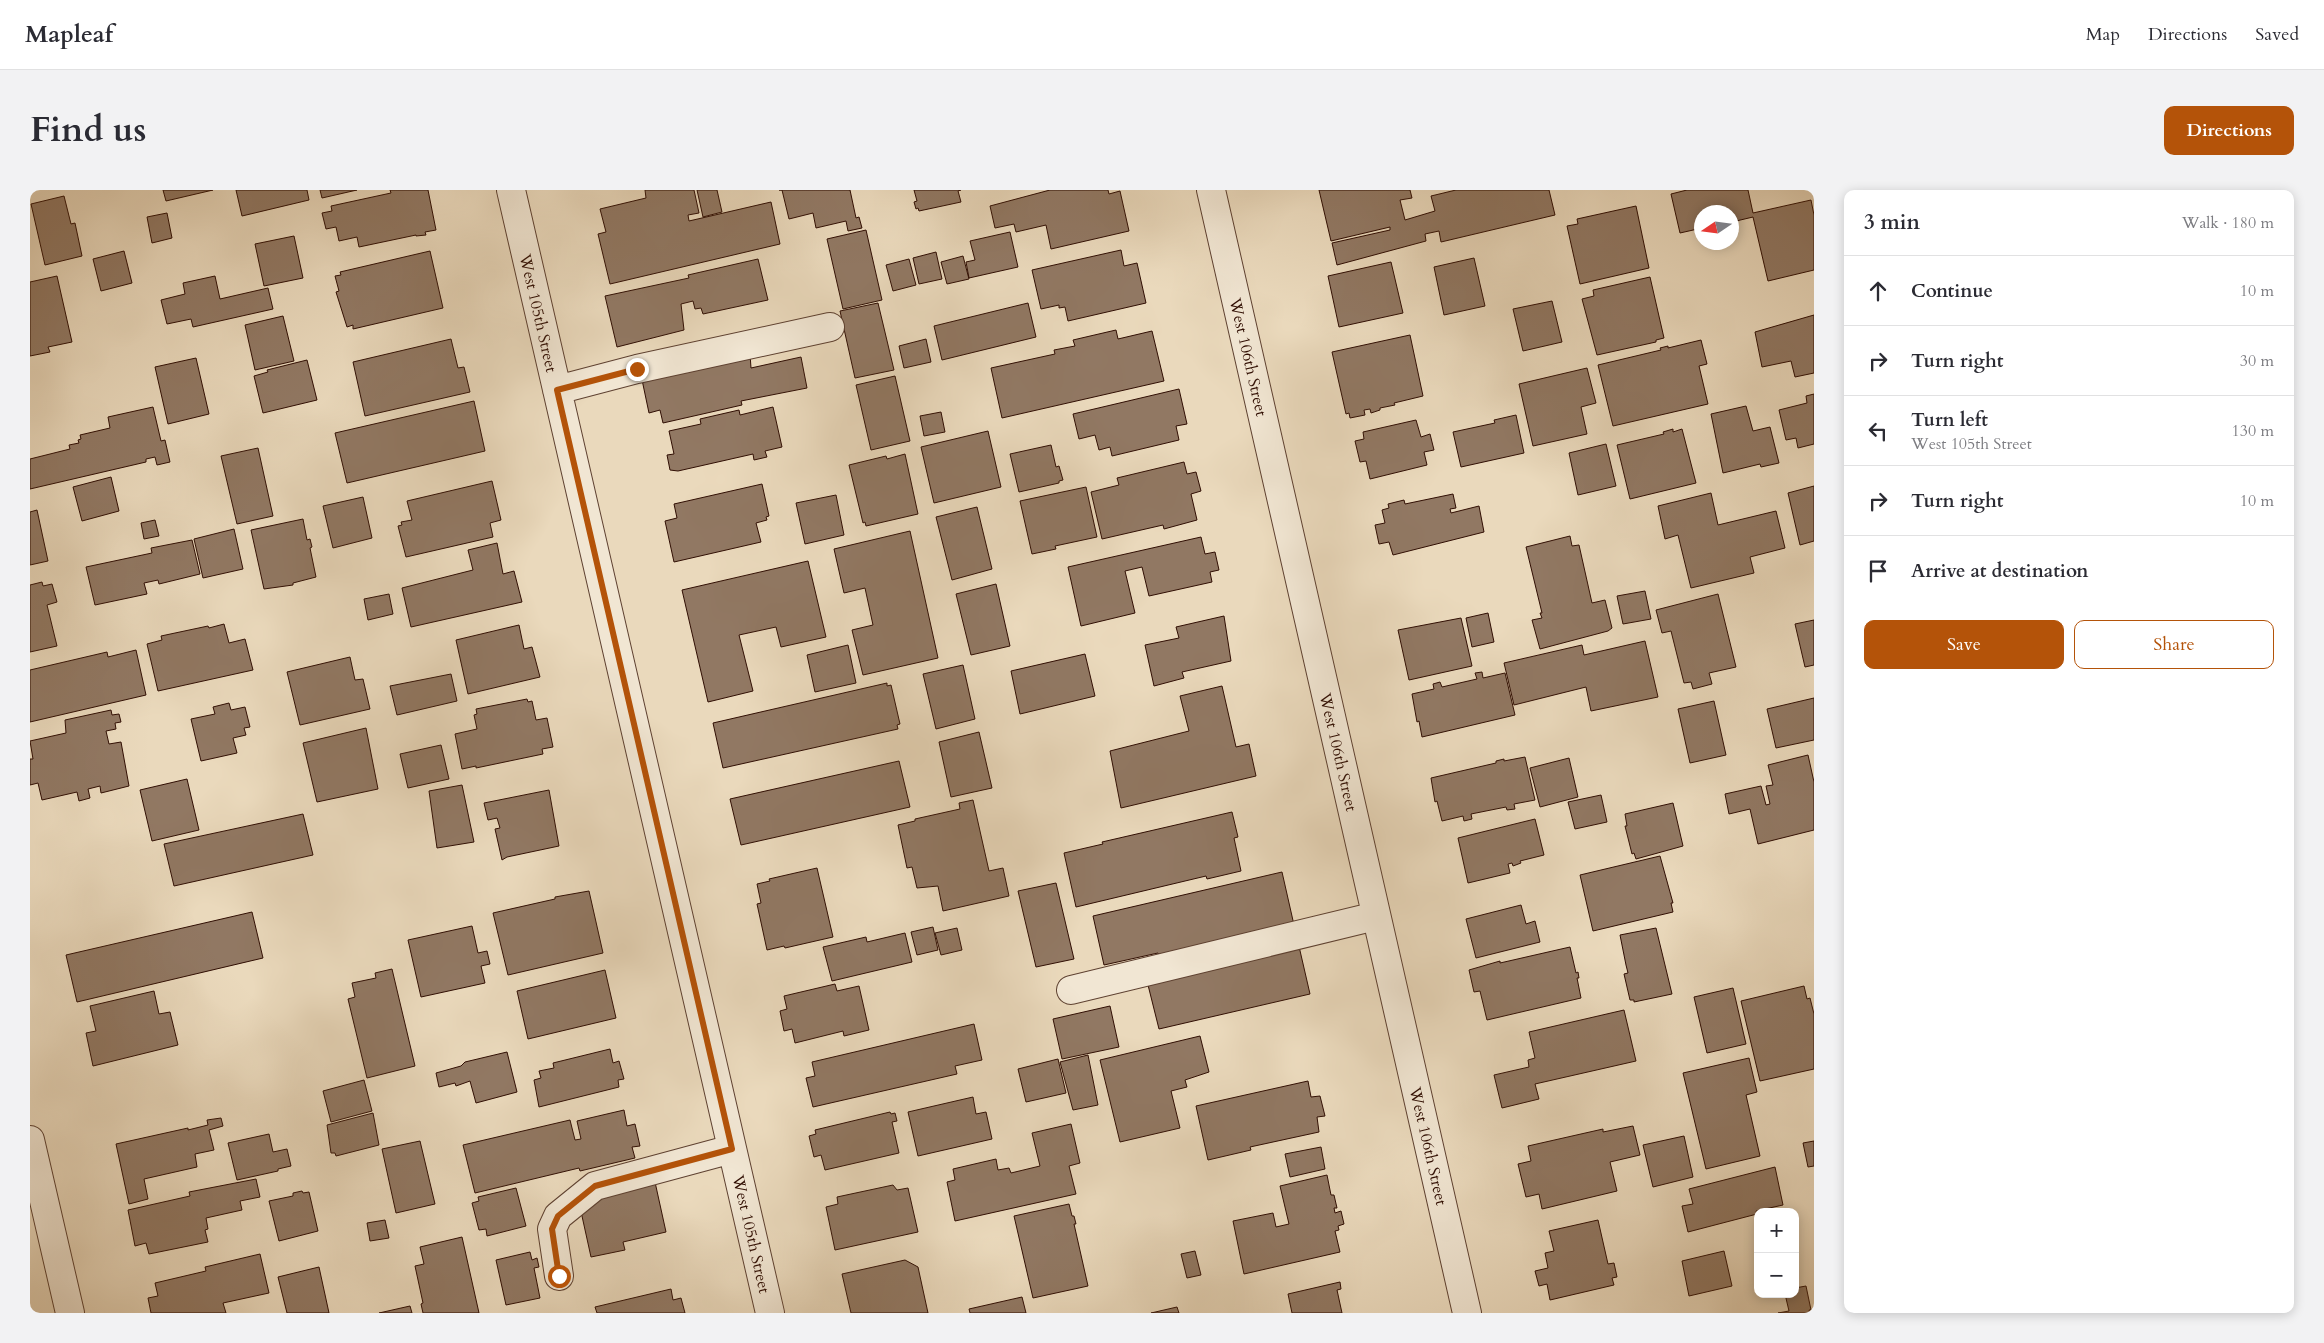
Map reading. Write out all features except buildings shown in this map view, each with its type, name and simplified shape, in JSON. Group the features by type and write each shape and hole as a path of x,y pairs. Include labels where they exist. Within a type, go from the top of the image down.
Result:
{"street":[{"name":"West 105th Street","path":"511,190 770,1313"},
{"name":"West 106th Street","path":"1211,190 1467,1313"},
{"path":"557,390 637,369 830,326"},
{"path":"1071,990 1376,916"},
{"path":"30,1140 70,1313"},
{"path":"559,1276 552,1229 558,1216 595,1186 732,1149"}],"route":[{"path":"559,1276 552,1229 558,1216 595,1186 732,1149 557,390 637,369"}]}
